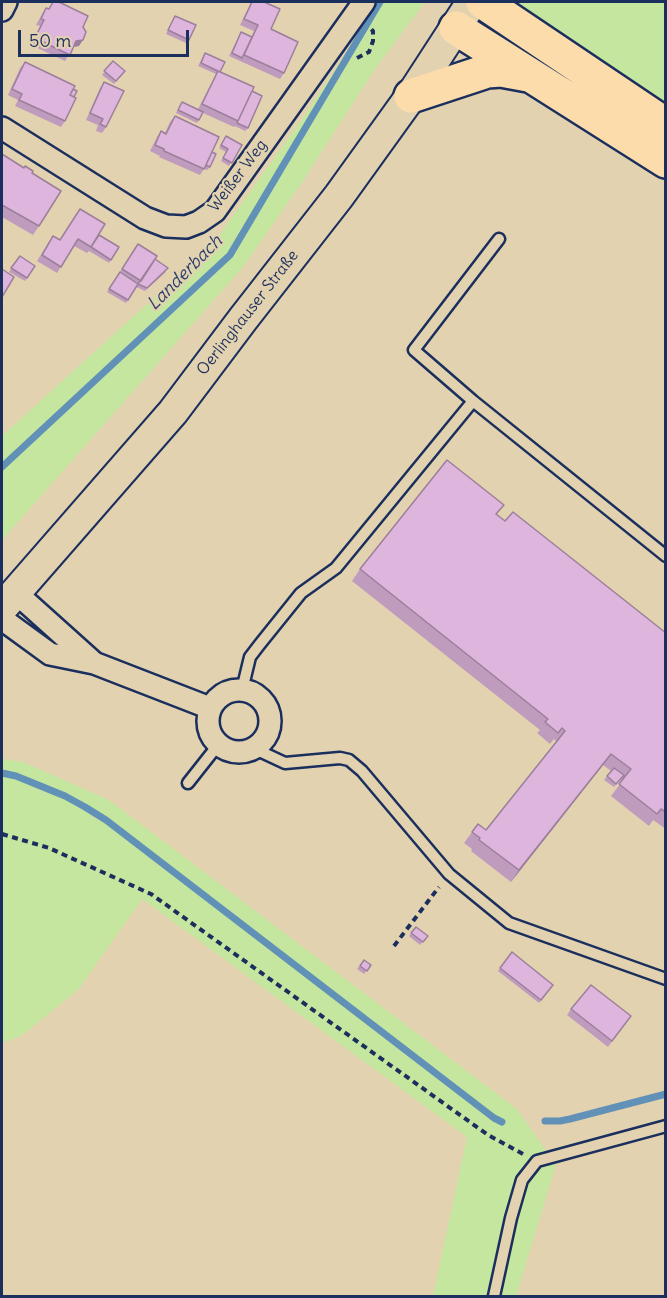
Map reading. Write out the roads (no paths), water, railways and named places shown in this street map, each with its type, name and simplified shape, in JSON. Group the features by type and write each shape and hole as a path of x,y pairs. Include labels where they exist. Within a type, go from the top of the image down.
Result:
{"highway":[{"path":"483,2 666,125"},
{"path":"464,15 531,76 666,161"},
{"path":"411,96 488,71 501,70 531,76"}],"main road":[{"name":"Oerlinghauser Straße","path":"8,600 173,412 339,196 411,96 464,15"}],"street":[{"path":"2,10 6,2"},
{"name":"Weißer Weg","path":"2,128 145,218 166,226 186,227 199,222 215,211 364,2"},
{"path":"8,600 94,663"},
{"path":"2,619 50,654 94,663 210,708"},
{"path":"242,690 260,698 270,715 270,725 268,734 255,748 236,753 218,745 208,728 208,718 210,708 223,694 242,690"}],"lane":[{"path":"499,239 414,350 666,556"},
{"path":"242,690 250,657 267,635 301,593 336,568 473,400"},
{"path":"188,783 218,745"},
{"path":"255,748 285,763 339,758 349,760 362,771 448,874 509,923 666,979"},
{"path":"494,1296 522,1180 537,1161 666,1126"}],"waterway":[{"name":"Landerbach","path":"2,467 230,255 380,2"},
{"path":"2,773 16,776 65,796 106,820 502,1122"},
{"path":"545,1121 570,1119 666,1094"}]}
